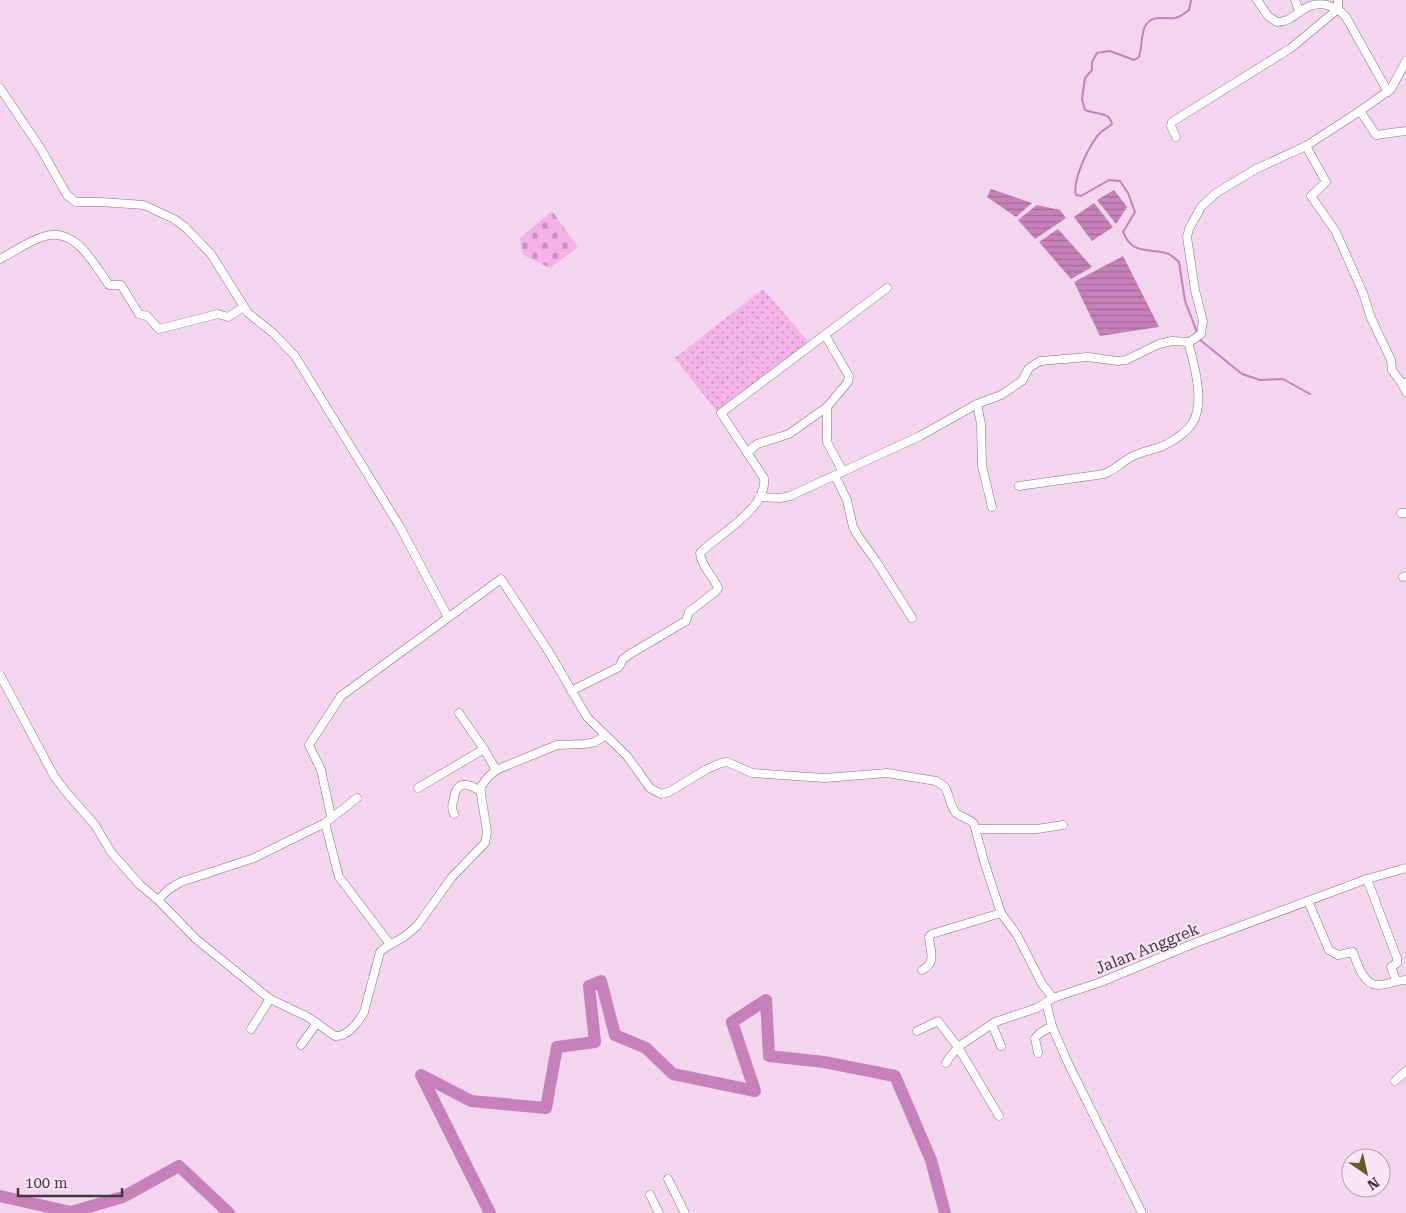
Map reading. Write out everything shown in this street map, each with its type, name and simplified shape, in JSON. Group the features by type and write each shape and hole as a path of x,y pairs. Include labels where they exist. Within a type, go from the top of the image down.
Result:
{"street":[{"path":"1257,0 1268,16 1277,22 1285,20 1305,6 1320,3 1338,9 1346,17 1388,92"},
{"path":"1295,0 1299,11"},
{"path":"1338,0 1338,9"},
{"path":"1176,137 1171,126 1172,122 1291,48 1338,9"},
{"path":"759,497 785,498 920,436 977,404 994,398 1019,384 1026,377 1029,368 1040,361 1088,357 1118,361 1126,360 1159,344 1172,341 1189,342 1201,334 1203,315 1195,290 1188,245 1189,229 1206,201 1229,184 1306,146 1388,92 1406,61"},
{"path":"0,88 41,149 71,199 76,202 144,205 174,219 193,234 206,249 225,275 244,307 254,319 272,333 295,356 400,527 448,616"},
{"path":"1360,111 1376,135 1406,131"},
{"path":"1306,146 1326,182 1311,196 1338,236 1364,293 1371,318 1391,360 1392,370 1404,383 1406,392"},
{"path":"0,258 43,237 56,235 74,240 84,250 109,285 121,285 139,314 147,316 159,329 218,314 228,317 244,307"},
{"path":"571,691 618,667 630,654 686,621 689,612 716,592 718,588 700,558 700,553 732,527 759,497 765,486 764,478 721,413 887,288"},
{"path":"747,453 757,444 789,434 827,407 848,382 849,376 825,335"},
{"path":"1019,486 1104,474 1114,470 1134,455 1164,445 1187,429 1195,419 1198,405 1196,378 1189,342"},
{"path":"977,404 981,424 982,466 992,507"},
{"path":"827,407 827,442 843,472"},
{"path":"835,476 847,500 858,536 912,618"},
{"path":"331,816 321,770 309,745 341,696 448,616 501,580 549,652 587,717 604,736 627,756 650,788 661,794 669,792 715,766 726,762 752,773 815,778 887,773 941,783 946,789 955,812 971,820 976,829 1000,913 1017,935 1050,1000 1052,1026 1063,1054 1142,1213"},
{"path":"0,675 54,776 94,824 111,852 140,886 158,900 196,938 270,999 308,1017 339,1037 364,1012 380,952 404,937 417,926 452,877 485,843 487,832 480,791 483,782 496,770 557,745 595,742 604,736"},
{"path":"459,713 484,748 496,770"},
{"path":"418,788 484,748"},
{"path":"454,814 451,806 456,790 460,786 463,784 468,785 480,791"},
{"path":"158,900 169,889 181,882 254,858 325,822 357,798"},
{"path":"325,822 339,877 390,944"},
{"path":"976,829 1037,829 1063,826"},
{"name":"Jalan Anggrek","path":"958,1047 1002,1019 1037,1008 1050,1000 1101,982 1195,943 1366,879 1406,868"},
{"path":"1366,879 1397,958 1397,963 1391,966 1396,980"},
{"path":"1308,901 1329,950 1338,955 1353,952 1363,975 1371,983 1378,985 1396,980 1406,980"},
{"path":"922,970 930,965 932,960 929,937 932,934 1000,913"},
{"path":"251,1029 270,999"},
{"path":"917,1031 938,1021 958,1047 999,1116"},
{"path":"301,1044 317,1023"},
{"path":"992,1024 1001,1046"},
{"path":"1038,1053 1035,1038 1040,1032 1052,1026"},
{"path":"946,1064 948,1058 958,1047"},
{"path":"1395,1081 1406,1071"},
{"path":"668,1179 685,1213"},
{"path":"650,1196 659,1213"}],"green space":[{"path":"552,211 578,247 550,268 523,255 520,238"},
{"path":"763,289 811,345 718,413 675,358"}],"shaded area":[{"path":"991,189 1032,203 1016,217 987,197"},
{"path":"1114,190 1127,207 1116,224 1097,200"},
{"path":"1094,203 1113,227 1092,241 1074,217"},
{"path":"1037,205 1060,210 1066,218 1035,239 1018,220"},
{"path":"1058,229 1092,267 1071,279 1039,242"},
{"path":"1123,256 1159,327 1100,336 1074,282"}],"waterway":[{"path":"1191,0 1189,10 1179,17 1157,18 1146,24 1139,57 1134,60 1110,51 1097,53 1092,62 1092,70 1085,78 1082,99 1085,110 1105,115 1112,124 1102,131 1092,144 1079,171 1075,188 1076,195 1081,196 1109,180 1120,181 1128,193 1135,212 1123,232 1131,244 1136,247 1171,255 1179,262 1185,301 1198,335"},
{"path":"1199,339 1242,374 1260,380 1283,379 1310,394"},
{"path":"490,1213 421,1075 471,1101 546,1108 557,1047 595,1042 589,986 601,981 615,1035 646,1048 673,1074 755,1091 732,1022 766,1000 769,1056 824,1062 895,1076 931,1160 945,1213"},
{"path":"0,1196 71,1212 123,1197 179,1166 229,1213"}]}
